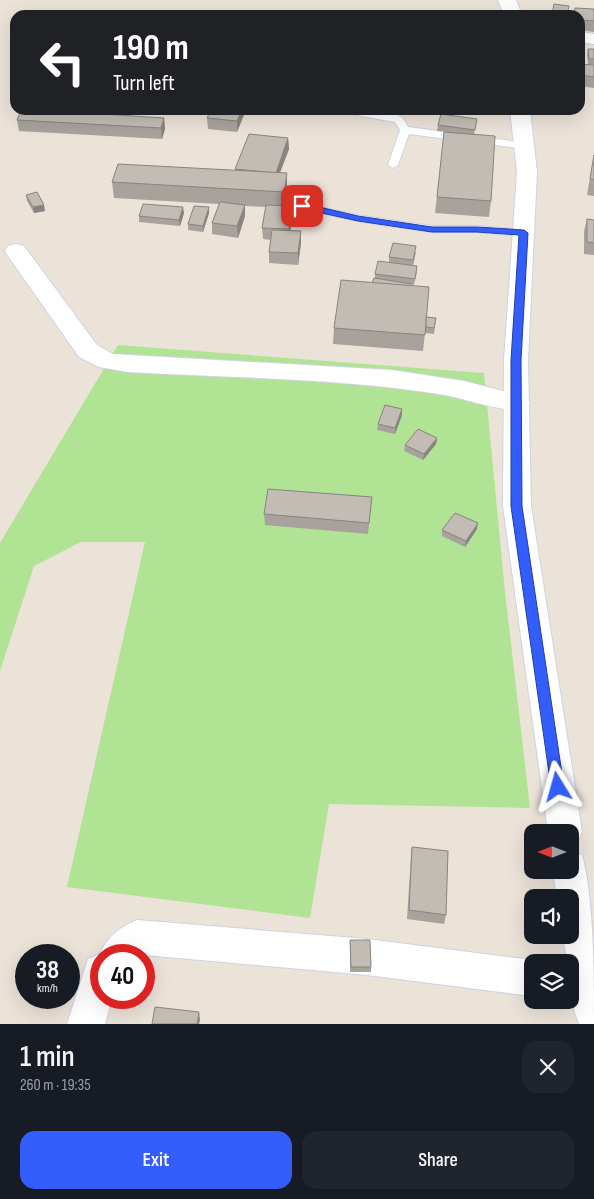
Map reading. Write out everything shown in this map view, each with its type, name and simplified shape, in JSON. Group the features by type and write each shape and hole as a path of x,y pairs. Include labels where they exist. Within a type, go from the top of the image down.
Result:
{"street":[{"path":"521,115 526,146 527,172 516,360 517,506 563,824"},
{"path":"16,251 88,351 108,361 128,364 392,378 449,387 517,403"},
{"path":"571,879 584,995"},
{"path":"130,944 136,938 367,957 524,977"},
{"path":"86,1024 90,1009"}],"lane":[{"path":"379,115 399,120 405,130"},
{"path":"405,130 526,146"},
{"path":"393,164 405,130"},
{"path":"302,206 358,218 432,229 477,229 524,233"}],"green space":[{"path":"118,345 484,373 505,592 530,808 329,804 310,918 67,887 145,542 81,542 34,566 0,671 0,543"}],"building":[{"path":"554,4 569,6 568,10 553,10"},
{"path":"575,8 594,9 594,21 585,20 585,10 575,10"},
{"path":"588,49 594,49 594,59 589,59"},
{"path":"585,64 594,65 594,77 585,76"},
{"path":"19,115 118,115 164,118 161,128 17,120"},
{"path":"208,115 240,115 237,121 207,118"},
{"path":"441,115 477,119 475,130 438,125"},
{"path":"444,132 495,136 491,201 437,197"},
{"path":"249,134 288,138 276,173 235,169"},
{"path":"594,155 594,180 590,179"},
{"path":"118,164 287,173 284,192 112,182"},
{"path":"37,192 44,205 33,207 26,195"},
{"path":"220,202 245,205 237,226 212,223"},
{"path":"143,204 183,207 179,220 139,216"},
{"path":"266,205 292,206 289,229 262,228"},
{"path":"194,206 209,207 203,226 188,224"},
{"path":"587,219 594,220 594,243 587,242"},
{"path":"272,230 301,231 298,253 269,252"},
{"path":"393,243 416,246 413,260 389,257"},
{"path":"378,261 417,266 415,279 375,274"},
{"path":"374,278 412,284 412,286 372,283"},
{"path":"341,280 429,287 425,335 334,328"},
{"path":"426,317 436,318 434,328 426,327"},
{"path":"385,405 402,409 395,428 378,424"},
{"path":"418,429 437,438 424,454 405,445"},
{"path":"268,489 372,497 369,523 264,514"},
{"path":"455,513 478,523 466,541 442,530"},
{"path":"412,847 448,851 446,915 409,910"},
{"path":"350,940 370,940 371,967 351,967"},
{"path":"155,1007 199,1012 197,1024 152,1024"}],"route":[{"path":"302,206 396,225 432,229 477,229 524,233 516,360 517,506 558,787"}]}
